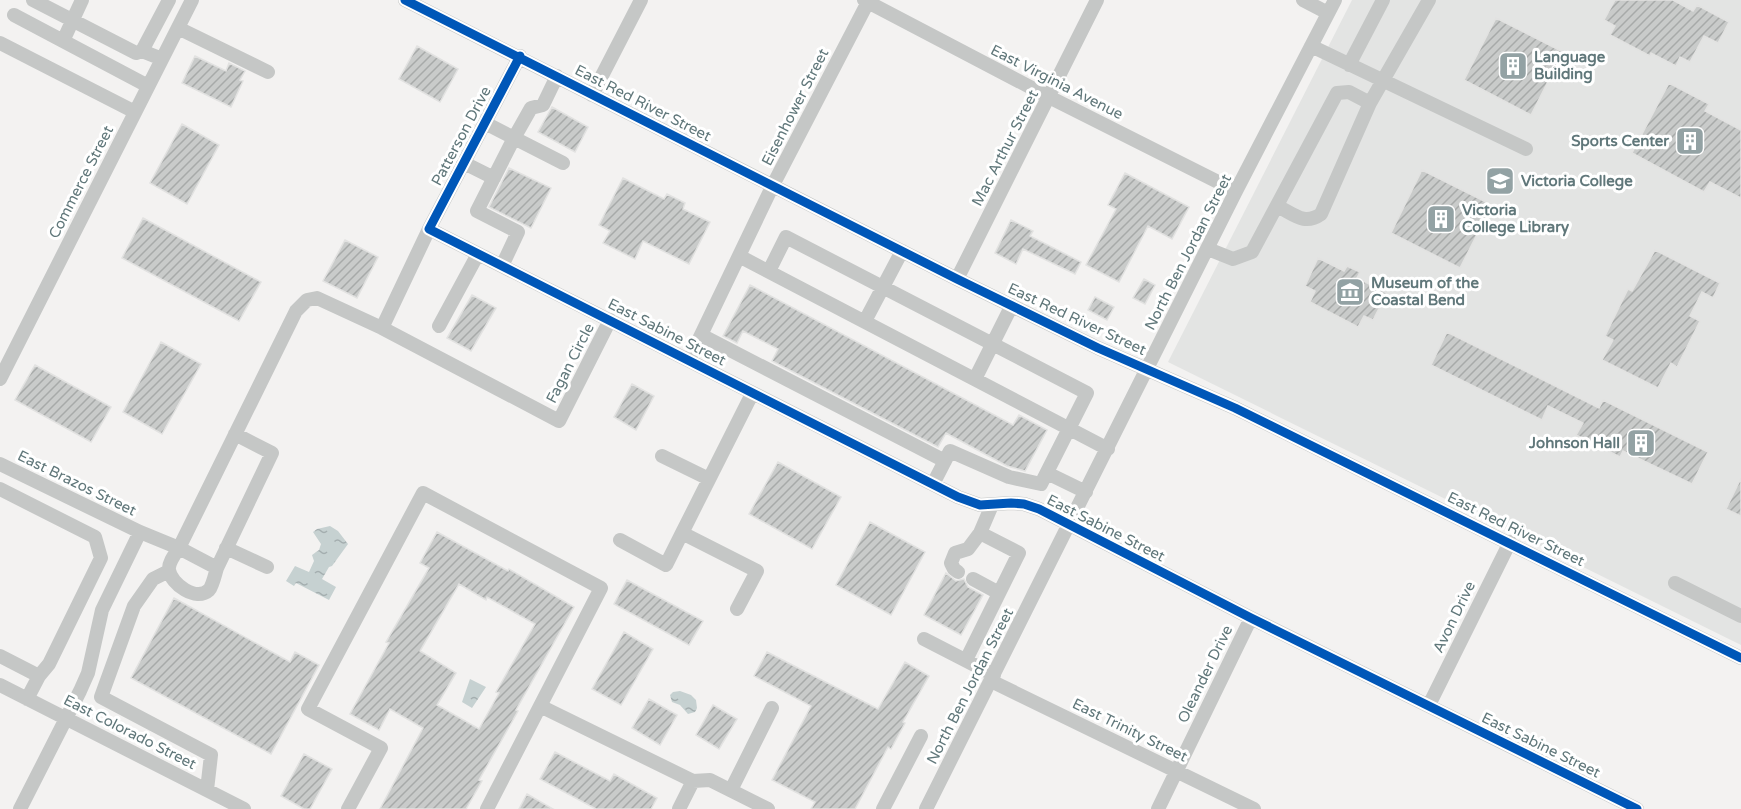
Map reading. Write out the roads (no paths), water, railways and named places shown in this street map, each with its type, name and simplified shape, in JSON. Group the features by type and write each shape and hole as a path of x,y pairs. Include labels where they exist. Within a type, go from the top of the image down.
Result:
{"street":[{"path":"33,0 136,53 142,51 162,60"},
{"path":"63,41 82,0"},
{"path":"142,51 169,0"},
{"name":"Commerce Street","path":"0,379 192,0"},
{"path":"592,95 641,0"},
{"name":"Mac Arthur Street","path":"957,279 1097,0"},
{"path":"1303,0 1331,6"},
{"path":"1349,65 1383,0"},
{"path":"1277,206 1307,221 1321,214 1371,103 1429,0"},
{"name":"East Virginia Avenue","path":"867,1 1049,97 1236,191"},
{"name":"Eisenhower Street","path":"689,360 773,185 867,1"},
{"name":"East Red River Street","path":"412,2 957,279 1098,348 1235,408 1741,658"},
{"name":"North Ben Jordan Street","path":"926,809 1331,6"},
{"path":"14,15 148,86"},
{"path":"178,28 268,72"},
{"path":"0,43 135,112"},
{"path":"1311,46 1526,149"},
{"name":"Patterson Drive","path":"382,328 429,229 520,56"},
{"path":"502,266 518,232 477,211 531,108 543,105 557,76"},
{"path":"1208,249 1233,259 1252,252 1337,93 1349,92 1371,103"},
{"path":"485,123 563,163"},
{"path":"464,163 494,178"},
{"name":"East Sabine Street","path":"429,229 933,484 980,505 1024,504 1039,509 1068,526 1251,618 1637,809"},
{"path":"769,271 786,237 1087,393 1041,484 1009,477 950,451 933,484"},
{"path":"865,321 902,251"},
{"path":"439,326 478,254"},
{"path":"739,256 1108,449"},
{"path":"235,434 272,453 226,548 210,588 203,594 193,594 174,582 169,565 296,311 307,300 317,298 382,328"},
{"path":"975,379 1012,305"},
{"name":"Fagan Circle","path":"382,328 559,421 610,320"},
{"path":"701,335 945,461"},
{"path":"620,540 666,565 752,394"},
{"path":"662,456 709,479"},
{"name":"East Brazos Street","path":"0,464 217,568"},
{"path":"1047,473 1086,492"},
{"path":"0,489 95,537"},
{"path":"348,809 381,748 308,709 423,493 601,588 488,809"},
{"path":"958,572 951,563 954,553 968,549 980,532 992,505"},
{"path":"27,699 39,676 49,664 101,558 95,537 104,514"},
{"path":"20,809 88,673 102,610 140,532"},
{"path":"966,660 1018,553 980,532"},
{"path":"682,533 757,571 737,609"},
{"name":"Avon Drive","path":"1429,705 1510,542"},
{"path":"226,548 267,567"},
{"path":"169,571 153,579 134,606 101,697 211,755 207,790"},
{"path":"973,579 999,593"},
{"path":"1675,583 1741,616"},
{"name":"Oleander Drive","path":"1158,809 1251,618"},
{"path":"95,639 118,649"},
{"name":"East Trinity Street","path":"924,639 966,660 993,678 1254,809"},
{"path":"0,656 39,676"},
{"name":"East Colorado Street","path":"0,685 244,809"},
{"path":"540,706 693,781 711,780 768,809"},
{"path":"731,790 772,708"},
{"path":"883,809 921,736"},
{"path":"678,809 693,781"}],"water":[{"path":"330,526 338,531 348,544 322,579 336,587 329,600 296,583 294,586 286,581 295,566 309,572 314,561 312,555 319,550 321,544 313,532"},
{"path":"470,679 486,687 472,708 462,702"},
{"path":"680,691 691,695 696,700 695,712 688,714 680,705 672,702 670,695"}],"place":[{"name":"Language Building","path":"1513,66"},
{"name":"Sports Center","path":"1690,141"},
{"name":"Victoria College","path":"1500,181"},
{"name":"Victoria College Library","path":"1441,219"},
{"name":"Museum of the Coastal Bend","path":"1350,292"},
{"name":"Johnson Hall","path":"1641,443"}]}
